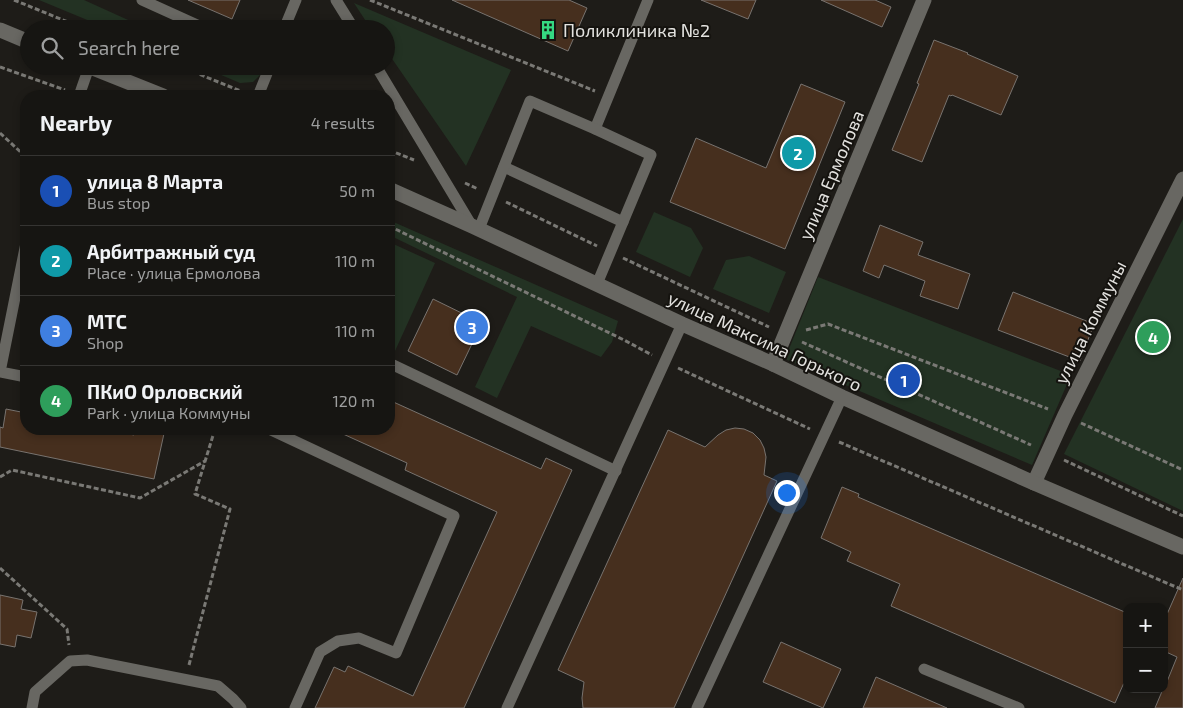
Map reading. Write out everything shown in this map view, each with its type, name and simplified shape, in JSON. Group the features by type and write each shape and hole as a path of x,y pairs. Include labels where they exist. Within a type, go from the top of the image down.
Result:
{"main road":[{"name":"улица Ермолова","path":"773,364 924,0"},
{"path":"0,30 20,38"},
{"path":"111,75 148,90"},
{"name":"улица Коммуны","path":"1034,483 1065,415 1183,179"},
{"name":"улица Максима Горького","path":"395,192 1034,483 1183,547"}],"lane":[{"path":"142,0 186,20"},
{"path":"288,20 296,0"},
{"path":"336,0 348,20"},
{"path":"595,129 648,0"},
{"path":"81,90 86,75"},
{"path":"260,90 266,75"},
{"path":"382,75 391,90"},
{"path":"395,97 476,227"},
{"path":"476,227 492,196 530,100 651,155 598,284"},
{"path":"504,167 623,222"},
{"path":"20,273 0,372 20,376"},
{"path":"507,708 682,324"},
{"path":"395,366 616,471"},
{"path":"697,708 842,396"},
{"path":"282,435 454,516 396,653 359,638 338,641 320,652 295,708"},
{"path":"32,708 35,692 70,661 87,660 218,686 241,708"},
{"path":"924,669 1019,708"}],"path":[{"path":"14,0 63,20"},
{"path":"370,0 609,97"},
{"path":"0,67 20,74"},
{"path":"22,75 63,90"},
{"path":"201,75 238,90"},
{"path":"0,133 20,151"},
{"path":"395,152 440,170 785,335 1048,452 1183,516"},
{"path":"395,229 624,340 665,362 824,436 1183,590"},
{"path":"785,335 828,324 1065,415 1183,470"},
{"path":"185,680 230,509 196,494 213,435"},
{"path":"0,477 12,470 140,498 205,461"},
{"path":"0,568 67,629 70,661"}],"green space":[{"path":"39,0 84,0 128,20 87,20"},
{"path":"354,3 394,20 365,20"},
{"path":"395,20 511,70 466,166 395,63"},
{"path":"221,75 260,75 253,82 240,83"},
{"path":"654,212 691,228 703,248 690,277 636,252"},
{"path":"1183,219 1183,511 1064,454"},
{"path":"395,223 618,321 612,342 601,357 531,326 497,398 475,387 517,297 395,238"},
{"path":"395,245 435,263 395,351"},
{"path":"749,256 786,272 769,313 713,289 726,260"},
{"path":"818,277 1071,375 1032,465 785,359"}],"building":[{"path":"188,0 240,0 232,19"},
{"name":"Поликлиника №2","path":"452,0 569,0 587,8 568,51"},
{"path":"701,0 756,0 748,19"},
{"path":"821,0 875,0 891,7 882,27"},
{"path":"934,40 1018,76 1001,115 949,95 922,162 892,150 919,84 917,83"},
{"path":"801,84 845,102 785,249 670,202 696,138 766,168"},
{"path":"880,225 923,242 918,255 970,274 958,309 920,296 925,281 884,265 879,278 863,271"},
{"path":"1013,292 1094,324 1080,361 998,330"},
{"path":"433,299 482,323 457,375 408,351"},
{"path":"395,403 541,469 546,458 572,470 464,708 315,708 334,667 345,672 348,666 413,696 497,512 405,470 407,463 345,435 395,435"},
{"path":"6,409 20,412 20,435 164,435 154,479 0,447 0,427 3,428"},
{"path":"735,428 753,433 760,440 766,457 764,475 777,481 674,708 583,708 584,682 558,670 668,430 705,447 718,435 726,430"},
{"path":"842,487 859,494 858,497 1123,611 1123,685 1115,703 891,606 900,584 847,561 851,552 821,538"},
{"path":"1183,578 1183,708 1155,708 1161,693 1168,693 1168,679 1177,657 1168,653 1168,612"},
{"path":"0,595 23,600 21,609 37,612 31,638 17,635 15,647 0,644"},
{"path":"781,642 841,669 823,708 763,682"},
{"path":"876,677 947,708 863,708"}],"place":[{"name":"Поликлиника №2","path":"548,30"},
{"name":"Арбитражный суд","path":"798,153"},
{"name":"МТС","path":"472,327"},
{"name":"ПКиО Орловский","path":"1153,337"},
{"name":"улица 8 Марта","path":"904,380"}]}
